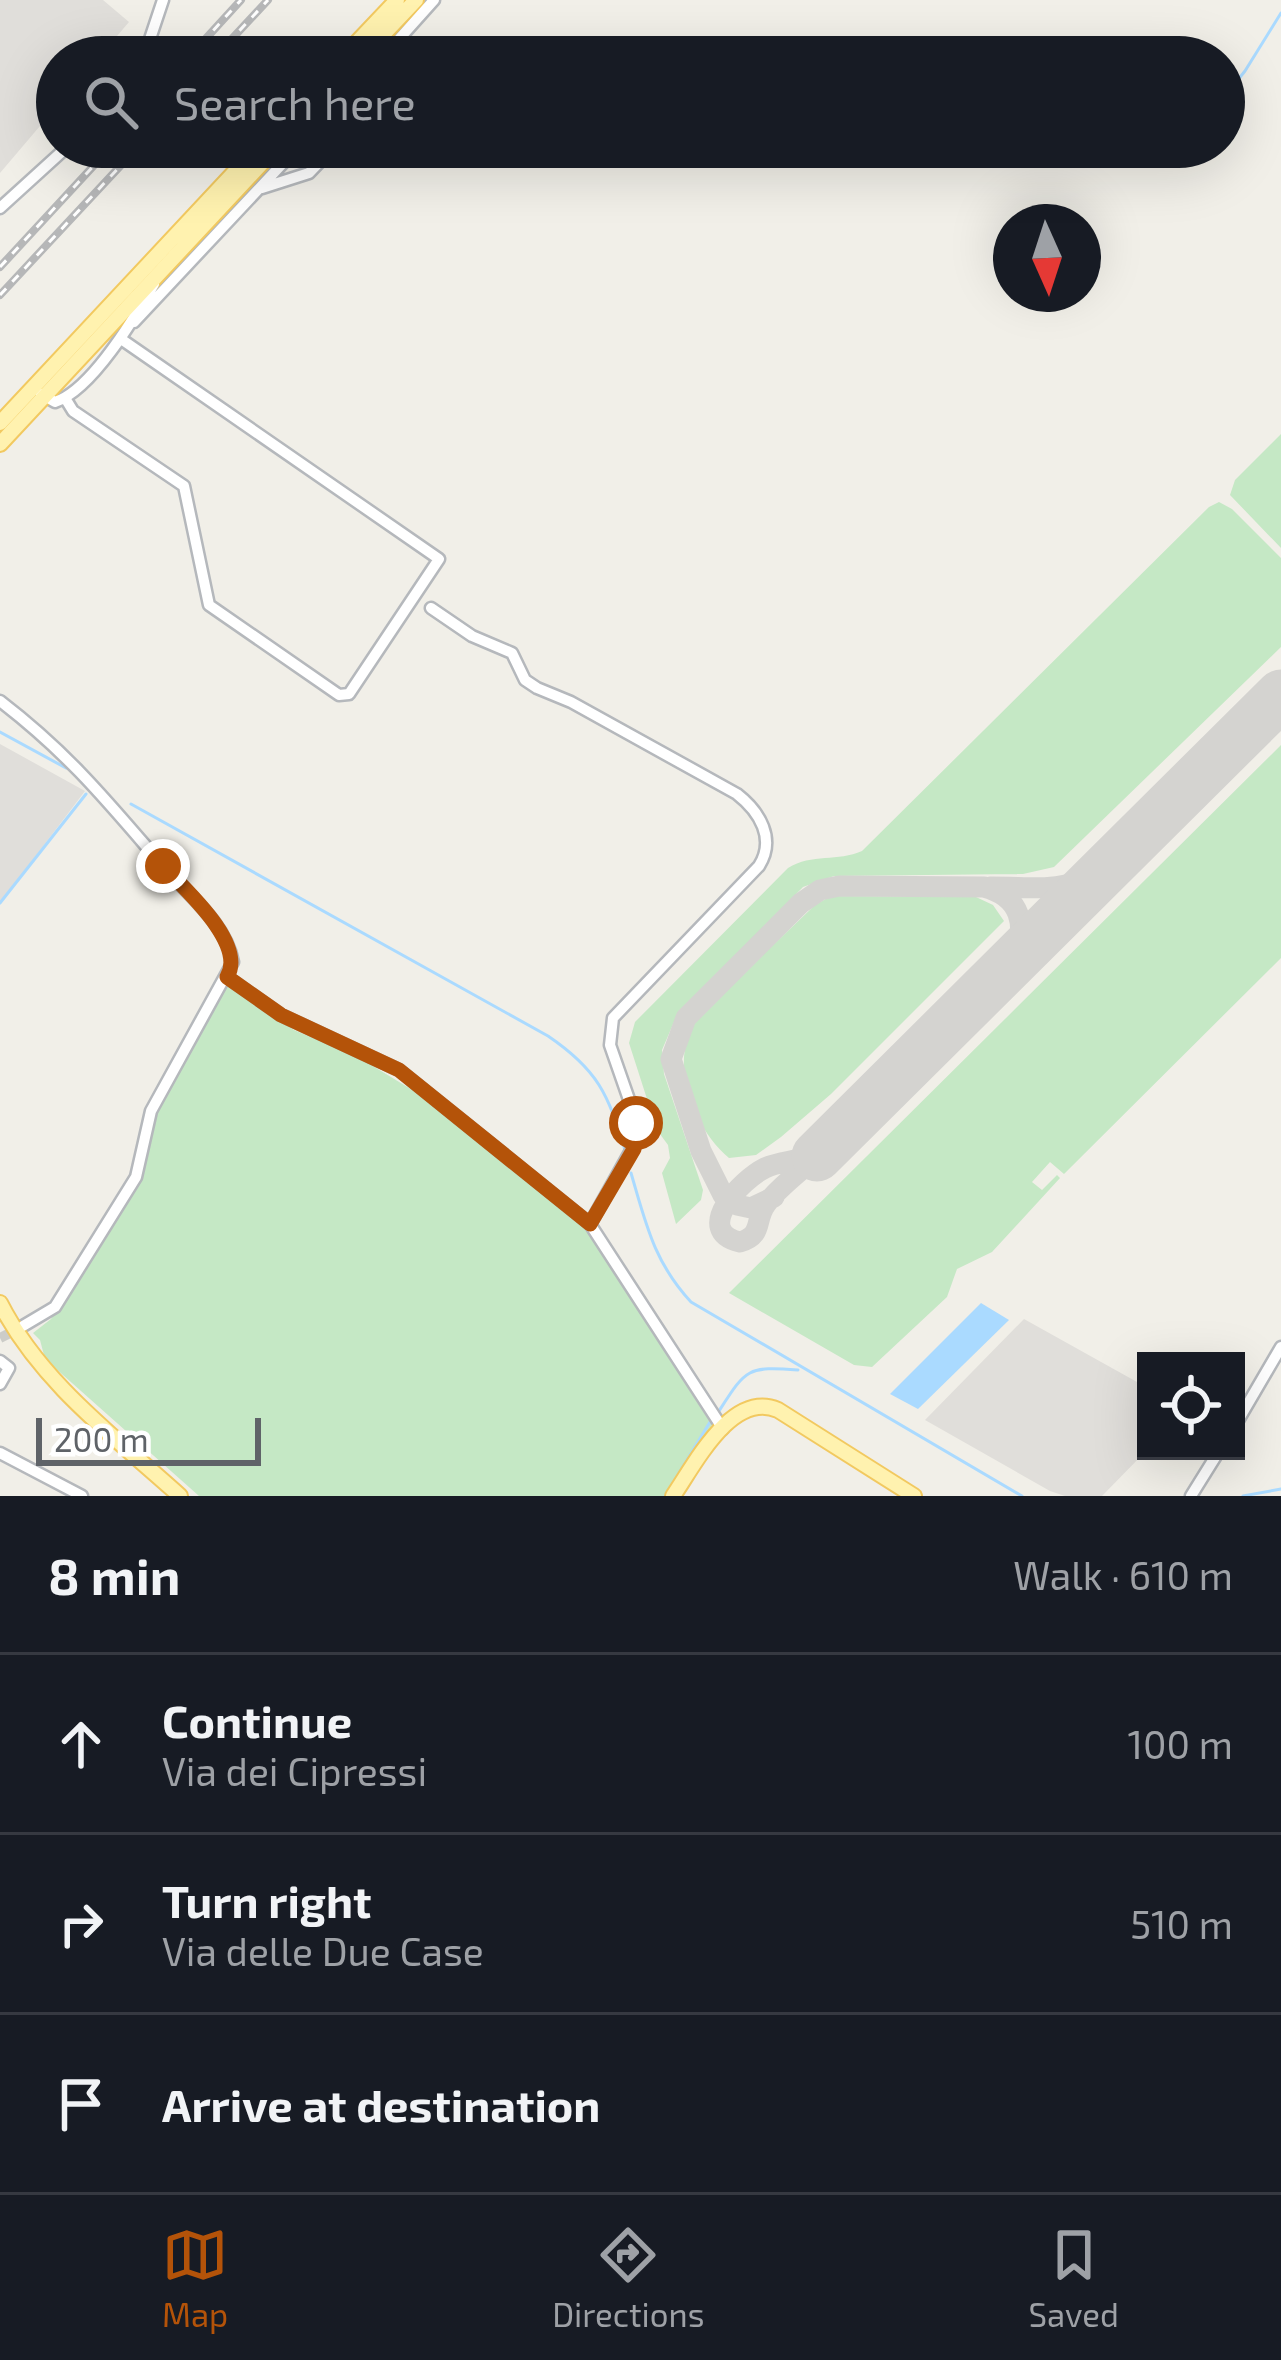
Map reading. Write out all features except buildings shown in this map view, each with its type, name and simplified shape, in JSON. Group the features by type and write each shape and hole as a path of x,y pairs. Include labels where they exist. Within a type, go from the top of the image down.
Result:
{"main road":[{"path":"363,36 397,0"},
{"path":"382,36 416,0"},
{"path":"0,423 238,168"},
{"path":"0,444 257,168"},
{"path":"0,1303 58,1384 180,1496"},
{"path":"674,1496 701,1454 742,1410 768,1406 914,1496"},
{"path":"724,1430 747,1416 773,1415 901,1496"}],"street":[{"path":"151,36 164,0"},
{"path":"402,36 434,0"},
{"path":"0,208 44,168"},
{"path":"134,322 278,168"},
{"path":"257,190 314,168"},
{"path":"45,374 40,389 44,398 55,402 64,398 121,340 164,268"},
{"path":"64,398 74,411 184,486 209,605 339,695 349,694 439,565 438,558 121,340"},
{"path":"431,608 472,636 512,653 531,685 571,702 737,794 758,814 766,841 762,861 613,1018 610,1045 638,1138 590,1224"},
{"path":"0,701 53,743 98,788 198,904 230,950 233,965 151,1111 136,1177 55,1306 23,1326"},
{"path":"227,977 281,1015 399,1070 590,1224 724,1430"},
{"path":"1245,1409 1281,1347"},
{"path":"0,1361 8,1368 0,1384"},
{"path":"0,1453 82,1496"},
{"path":"1191,1496 1213,1460"}],"shaded area":[{"path":"0,0 103,0 129,22 117,36 36,36 36,131 0,173"},
{"path":"0,744 85,791 0,903"},
{"path":"1024,1319 1137,1382 1137,1460 1102,1496 1065,1496 925,1420"}],"green space":[{"path":"1281,434 1281,548 1230,495 1235,480"},
{"path":"1219,502 1281,558 1281,647 1054,867 1023,874 834,876 803,887 677,1015 662,1050 664,1074 703,1190 701,1200 676,1224 662,1173 670,1158 668,1145 657,1130 629,1043 635,1022 788,868 862,851"},
{"path":"1281,745 1281,958 1064,1174 1050,1162 1032,1182 1042,1190 1057,1175 1060,1178 992,1252 957,1269 947,1297 872,1367 854,1365 729,1293"},
{"path":"831,896 976,897 993,905 1004,921 831,1094 756,1155 729,1158 704,1129 688,1091 684,1071 689,1033 699,1016 815,905"},
{"path":"230,985 294,1030 358,1057 414,1091 585,1227 712,1425 668,1496 199,1496 45,1359 33,1333 51,1319 145,1165 155,1110"}],"water":[{"path":"981,1303 1009,1320 918,1409 890,1394"}],"waterway":[{"path":"1245,71 1281,13"},
{"path":"0,732 66,768"},
{"path":"0,903 86,794"},
{"path":"131,804 548,1036 579,1060 599,1085 625,1150"},
{"path":"631,1173 660,1257 691,1302 1022,1496"},
{"path":"719,1411 750,1373 798,1370"},
{"path":"665,1496 710,1422"},
{"path":"1243,1496 1281,1489"}],"taxiway":[{"path":"990,887 1058,887 1086,878 1119,856"},
{"path":"774,1197 751,1208 723,1195 701,1151 671,1059 686,1018 801,903 820,890 839,886 984,887 1006,898 1018,914 1021,934 1016,958"},
{"path":"817,1156 766,1204 752,1235 740,1242 726,1236 720,1217 744,1183 765,1168 815,1153 841,1132"}],"runway":[{"path":"817,1156 1281,695"}],"tunnel":[{"path":"0,1338 20,1328"}],"railway":[{"path":"208,36 241,0"},
{"path":"235,36 268,0"},
{"path":"0,267 92,168"},
{"path":"0,295 118,168"}],"route":[{"path":"163,866 227,944 233,965 227,977 281,1015 399,1070 590,1224 634,1149 636,1123"}]}
